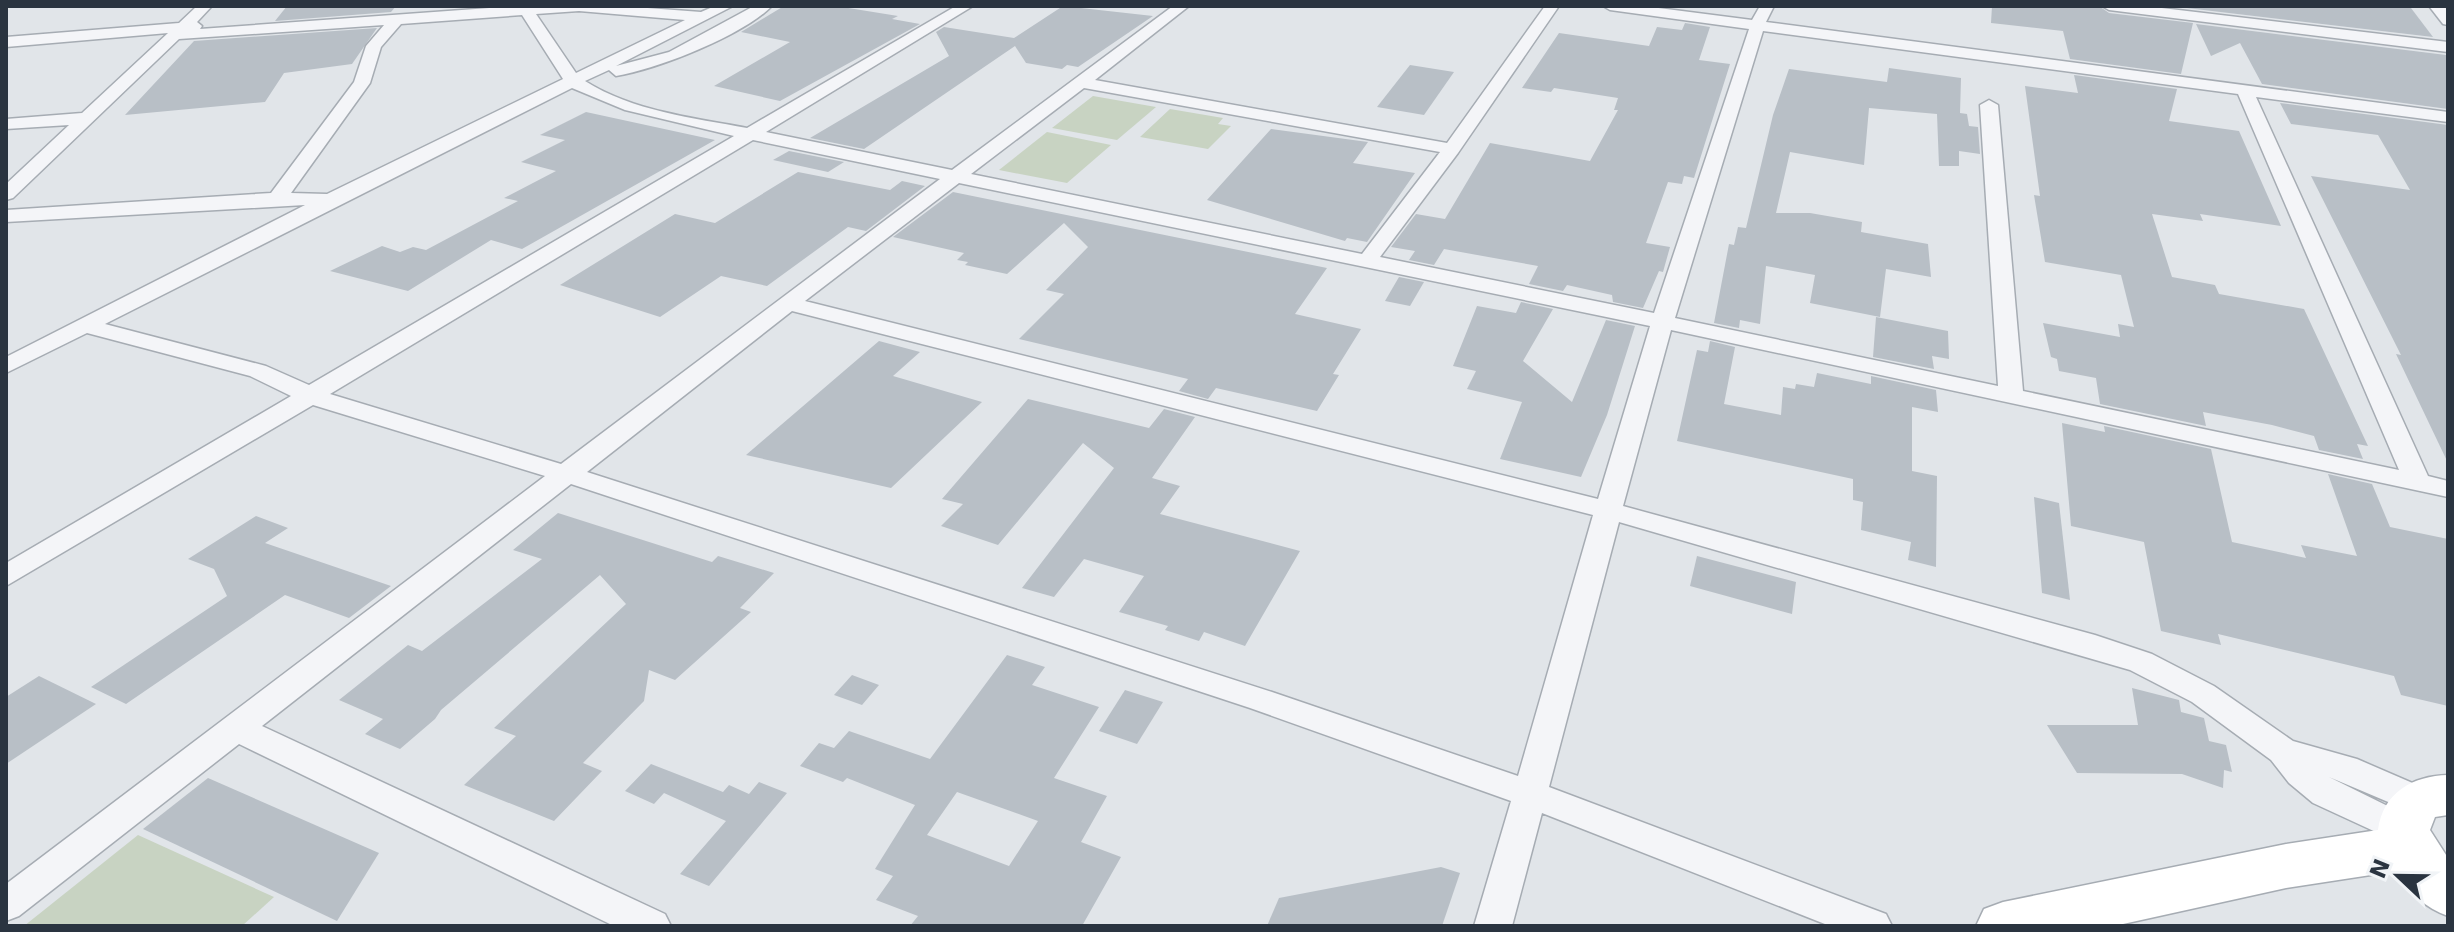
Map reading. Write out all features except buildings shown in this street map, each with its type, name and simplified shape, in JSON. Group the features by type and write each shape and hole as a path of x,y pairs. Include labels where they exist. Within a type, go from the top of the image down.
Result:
{"main road":[{"path":"2003,926 2286,866 2420,818 2421,866 2448,893"}],"street":[{"path":"6,194 205,6"},
{"path":"179,31 432,6"},
{"path":"6,366 330,200 726,6"},
{"path":"593,73 637,70 765,6"},
{"path":"6,576 314,397 745,135 966,6"},
{"path":"6,905 564,473 1182,6"},
{"path":"1366,262 1452,149 1552,6"},
{"path":"1610,6 1762,16 2245,90 2448,117"},
{"path":"2109,6 2448,47"},
{"path":"2436,6 2448,21"},
{"path":"6,42 525,8 579,7 704,17"},
{"path":"525,8 547,46 575,82 621,103 666,117 1664,322 2448,489"},
{"path":"1493,926 1528,793 1664,322 1762,16"},
{"path":"277,198 362,83 374,46 398,18"},
{"path":"1080,82 1452,149"},
{"path":"2245,90 2418,483"},
{"path":"1989,105 2011,395"},
{"path":"6,124 87,118"},
{"path":"6,216 277,198 330,200"},
{"path":"788,303 1610,511 2095,646 2141,662 2203,694 2283,751 2301,774 2325,793 2420,818"},
{"path":"82,325 258,371 314,397 564,473 1261,700 1528,793 1873,926"},
{"path":"235,728 652,926"}],"green space":[{"path":"1093,96 1156,107 1117,140 1052,128"},
{"path":"1170,109 1223,118 1218,124 1231,126 1208,149 1140,137"},
{"path":"1047,132 1111,145 1067,183 999,170"},
{"path":"138,835 274,897 242,926 24,926"}]}
